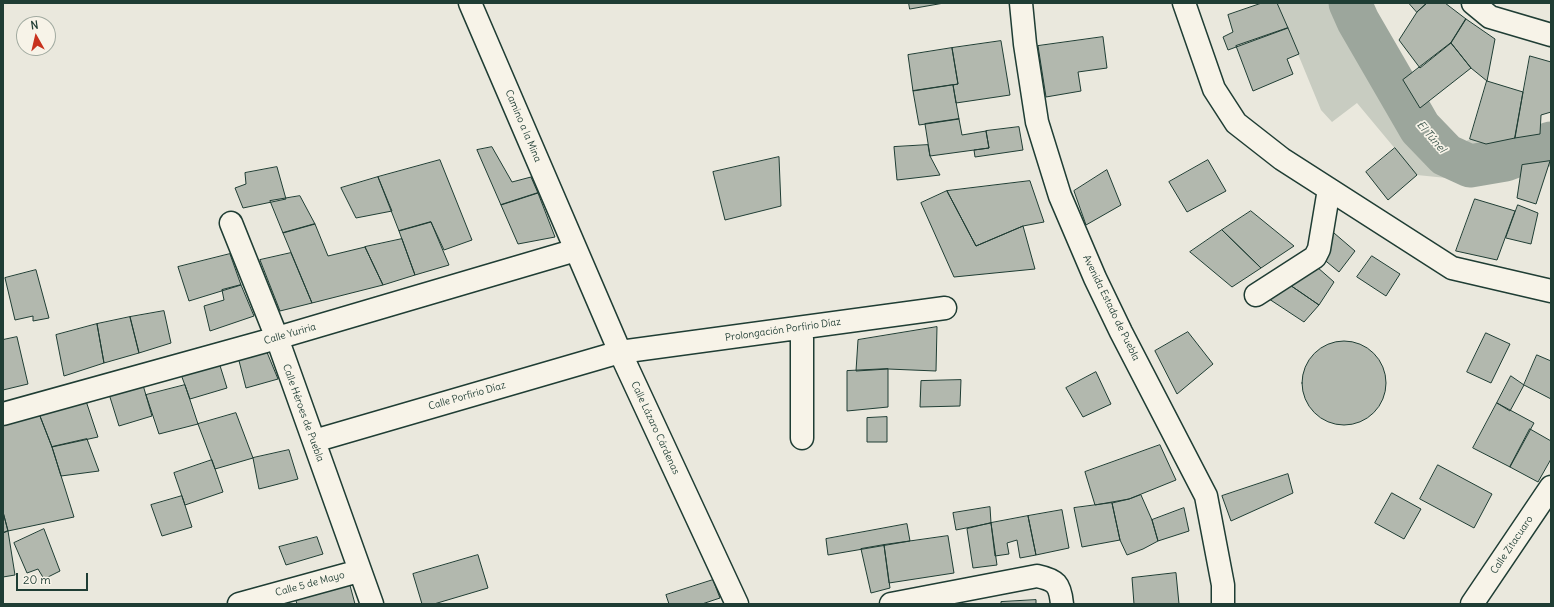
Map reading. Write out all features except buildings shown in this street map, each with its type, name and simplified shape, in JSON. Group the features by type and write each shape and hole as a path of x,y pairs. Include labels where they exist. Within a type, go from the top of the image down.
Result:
{"street":[{"name":"Camino a la Mina","path":"470,3 576,250"},
{"name":"Avenida Estado de Puebla","path":"1021,3 1036,122 1060,196 1098,285 1206,496 1223,585 1223,604"},
{"path":"1184,3 1214,89 1236,123 1282,159 1452,268 1551,291"},
{"path":"1473,3 1490,18 1551,35"},
{"path":"1256,295 1315,257 1319,249 1329,189"},
{"name":"Calle Héroes de Puebla","path":"231,223 276,338 372,604"},
{"name":"Calle Yuriria","path":"3,414 276,338 576,250"},
{"name":"Calle Lázaro Cárdenas","path":"576,250 620,352 737,604"},
{"name":"Prolongación Porfirio Díaz","path":"620,352 945,308"},
{"path":"802,328 802,438"},
{"name":"Calle Porfirio Díaz","path":"314,441 620,352"},
{"name":"Calle Zitacuaro","path":"1472,604 1551,487"},
{"name":"Calle 5 de Mayo","path":"239,604 359,571"},
{"path":"891,604 1037,576 1051,579 1060,590 1062,604"}],"shaded area":[{"path":"1277,3 1363,3 1396,70 1432,123 1453,148 1470,139 1486,144 1540,134 1551,134 1551,161 1522,165 1521,173 1466,180 1417,175 1357,103 1332,122 1321,110"}],"waterway":[{"name":"El Túnel","path":"1350,3 1358,21 1420,128 1446,155 1470,166 1505,160 1551,143"}]}
